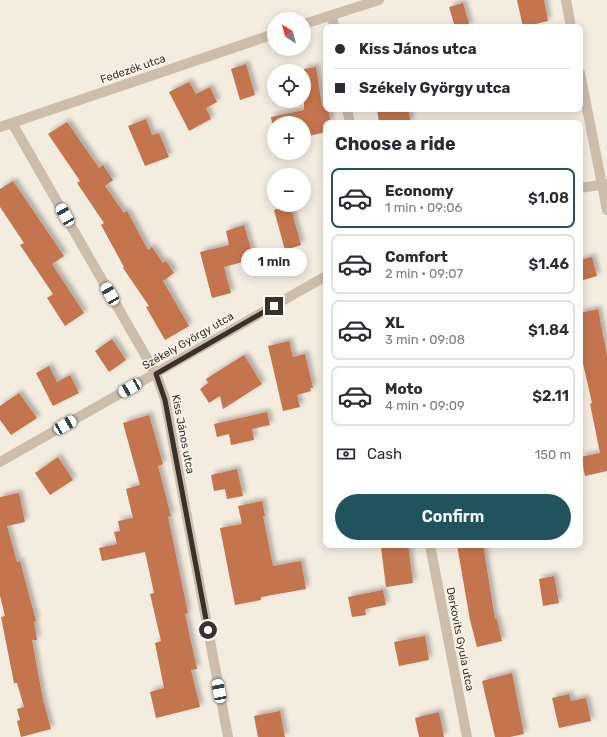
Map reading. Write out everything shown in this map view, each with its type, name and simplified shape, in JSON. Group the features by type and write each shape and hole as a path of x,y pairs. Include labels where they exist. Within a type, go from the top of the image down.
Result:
{"street":[{"path":"311,22 379,0"},
{"path":"566,0 570,24"},
{"path":"332,15 334,24"},
{"name":"Fedezék utca","path":"0,127 267,36"},
{"path":"583,86 605,184 607,210"},
{"name":"Kiss János utca","path":"12,123 156,374 165,400 228,737"},
{"path":"583,188 605,184"},
{"name":"Székely György utca","path":"0,462 323,278"},
{"name":"Derkovits Gyula utca","path":"431,548 467,737"}],"building":[{"path":"517,0 544,0 548,21 536,24 522,24"},
{"path":"463,3 469,24 454,24 449,7"},
{"path":"246,64 255,95 240,100 231,69"},
{"path":"316,67 323,112 329,112 330,120 323,120 323,133 311,135 311,116 276,116 304,110 304,108 311,108 311,68"},
{"path":"189,82 196,94 210,87 217,102 206,108 211,119 189,131 169,92"},
{"path":"377,112 409,112 410,120 379,120"},
{"path":"146,119 152,135 159,133 169,157 145,166 128,126"},
{"path":"67,122 99,168 103,165 113,180 105,186 124,213 127,211 148,250 152,247 163,263 166,261 174,273 163,281 189,326 165,340 146,307 149,306 123,268 124,267 101,225 104,223 77,183 80,181 48,134"},
{"path":"13,181 64,256 52,264 84,313 65,326 47,298 53,294 20,245 24,243 0,207 0,189"},
{"path":"275,212 292,212 301,245 285,250"},
{"path":"244,225 254,259 224,267 231,293 212,298 200,252 229,245 226,231"},
{"path":"592,257 597,276 583,280 583,259"},
{"path":"598,309 607,356 607,471 585,476 583,457 600,453 590,404 592,403 583,363 583,312"},
{"path":"112,339 126,360 109,372 95,351"},
{"path":"289,341 293,357 305,354 313,388 310,388 311,391 297,395 300,407 283,411 268,346"},
{"path":"244,355 262,384 223,409 220,396 209,403 200,389 208,383 206,379"},
{"path":"49,366 57,382 70,375 79,393 53,406 36,373"},
{"path":"19,393 37,418 11,435 0,420 0,406"},
{"path":"267,412 270,425 252,429 254,440 231,445 229,434 217,437 214,424"},
{"path":"149,415 163,464 158,466 171,516 168,517 188,613 185,614 197,669 191,670 200,707 156,718 150,692 164,688 155,643 161,641 150,594 154,593 145,552 102,561 99,548 117,544 114,532 120,531 118,521 133,518 126,489 140,485 123,423"},
{"path":"58,457 73,480 50,495 35,473"},
{"path":"237,469 243,496 227,499 225,489 214,491 211,475"},
{"path":"19,493 25,522 7,526 17,562 20,561 36,621 34,622 37,640 32,640 43,700 51,729 21,737 17,721 20,720 17,709 24,707 17,683 14,683 1,617 5,616 0,596 0,497"},
{"path":"262,501 265,516 263,516 273,566 301,561 306,589 261,597 261,600 235,605 220,528 242,524 238,506"},
{"path":"381,548 408,548 413,583 386,587"},
{"path":"458,548 483,548 495,619 497,619 502,641 477,647 470,620"},
{"path":"554,576 559,603 543,606 539,579"},
{"path":"383,590 386,605 365,609 366,615 352,617 348,597"},
{"path":"425,636 429,660 399,666 394,642"},
{"path":"512,673 524,734 510,737 495,737 482,681"},
{"path":"569,694 571,701 586,698 591,721 559,728 552,698"},
{"path":"280,711 285,737 258,737 254,716"},
{"path":"439,712 444,737 419,737 415,718"}],"route":[{"path":"208,630 165,400 156,374 274,306"}]}
